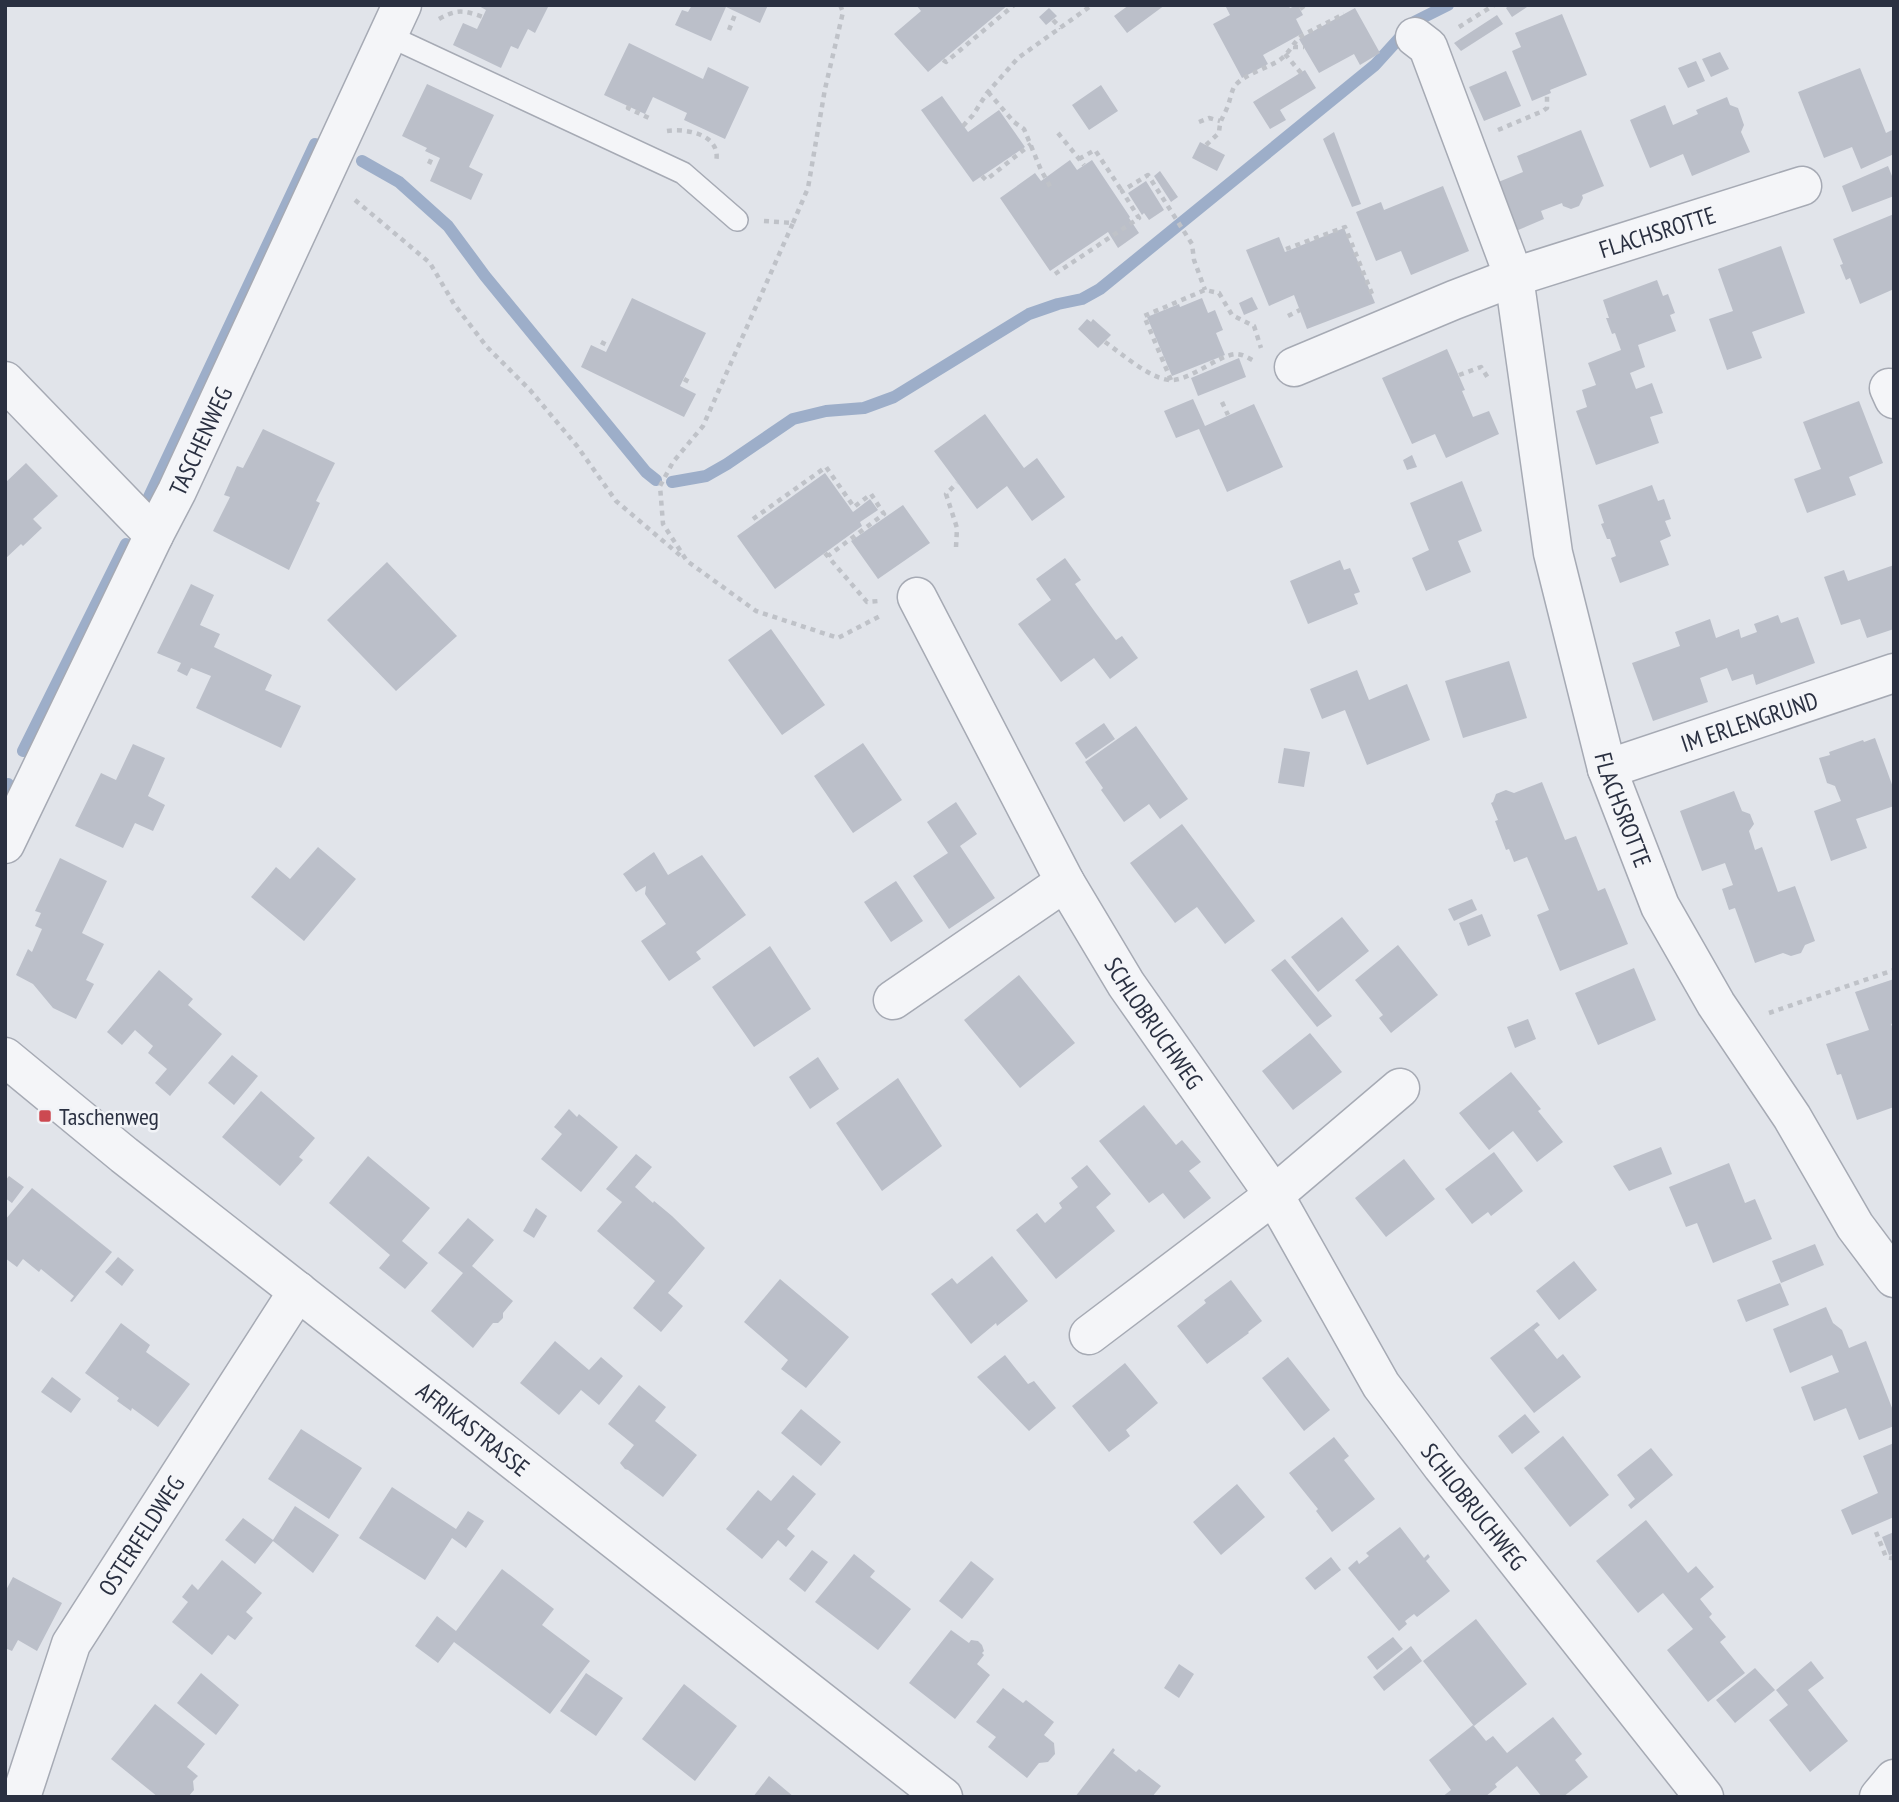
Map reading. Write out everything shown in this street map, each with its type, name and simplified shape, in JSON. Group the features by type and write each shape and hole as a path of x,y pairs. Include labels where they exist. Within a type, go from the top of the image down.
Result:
{"street":[{"name":"TASCHENWEG","path":"5,844 177,491 325,169 407,21"},
{"name":"FLACHSROTTE","path":"1415,37 1428,47 1514,278 1553,553 1607,769 1660,906 1716,1004 1792,1117 1855,1227 1894,1278"},
{"name":"FLACHSROTTE","path":"1272,363 1514,278 1802,186"},
{"path":"5,381 154,535"},
{"name":"SCHLOBRUCHWEG","path":"917,597 1065,883 1126,984 1274,1195 1381,1385 1704,1797"},
{"name":"IM ERLENGRUND","path":"1607,769 1894,673"},
{"path":"893,1000 1065,883"},
{"name":"AFRIKASTRASSE","path":"5,1058 124,1155 943,1797"},
{"path":"1089,1335 1274,1195 1400,1088"},
{"name":"OSTERFELDWEG","path":"21,1797 71,1644 298,1290"},
{"path":"1879,1797 1894,1779"}],"lane":[{"path":"407,21 683,173 737,220"}],"path":[{"path":"687,561 663,524 660,486 673,462 703,426 808,188 825,89 843,12 841,5"},
{"path":"943,60 946,62 1014,5"},
{"path":"963,126 1018,58 1092,5"},
{"path":"407,21 453,11 466,11 483,17"},
{"path":"729,30 736,12"},
{"path":"1206,145 1219,133 1220,121 1234,87 1281,59 1303,35 1344,14"},
{"path":"1053,20 1061,28"},
{"path":"1293,47 1304,47"},
{"path":"1285,54 1301,73"},
{"path":"988,92 1005,115 1024,129 1051,188"},
{"path":"1465,144 1543,111 1547,108 1547,95"},
{"path":"629,106 628,108 651,119"},
{"path":"1199,122 1209,118 1220,121"},
{"path":"697,133 700,127"},
{"path":"1058,133 1084,165"},
{"path":"982,176 986,180 1031,144"},
{"path":"1055,274 1139,218 1095,150 1079,159"},
{"path":"429,164 433,155"},
{"path":"325,169 359,204 430,263 454,304 487,347 530,390 616,501 687,561 756,611 838,638 917,597"},
{"path":"1122,191 1148,175 1192,244 1194,260 1205,290"},
{"path":"737,220 793,223"},
{"path":"1286,249 1345,227 1376,303"},
{"path":"1171,380 1144,316 1205,290 1219,293 1232,315 1254,326 1272,363"},
{"path":"1232,315 1242,310"},
{"path":"1288,316 1300,310"},
{"path":"601,342 609,346"},
{"path":"1105,342 1143,368 1171,380 1236,354 1272,363"},
{"path":"684,379 691,383"},
{"path":"1222,402 1228,415"},
{"path":"753,519 826,467 854,506 871,494 884,513 827,554 867,602 917,597"},
{"path":"956,547 957,528 946,494 957,483"},
{"path":"1732,1027 1894,970"},
{"path":"1876,1532 1886,1557 1894,1557"}],"building":[{"path":"477,5 549,5 535,33 528,29 518,49 511,46 501,68 453,45 463,23 477,29 486,10"},
{"path":"692,5 768,5 760,23 726,7 711,41 675,25 682,10 688,12"},
{"path":"916,5 1008,5 928,72 894,34 921,11"},
{"path":"1129,5 1165,5 1127,33 1114,16"},
{"path":"1225,5 1288,5 1290,8 1298,5 1303,15 1296,19 1303,33 1263,55 1268,64 1242,78 1213,24 1230,15"},
{"path":"1510,5 1530,5 1512,17 1506,8"},
{"path":"1049,8 1057,16 1046,25 1039,17"},
{"path":"1355,8 1380,53 1360,65 1354,54 1319,73 1299,39"},
{"path":"1562,14 1587,75 1550,90 1551,93 1532,101 1512,51 1521,47 1515,33"},
{"path":"1497,15 1503,24 1461,51 1454,43"},
{"path":"629,43 703,79 708,67 749,87 725,139 684,120 687,113 653,97 645,114 604,95"},
{"path":"1720,52 1729,69 1711,77 1702,59"},
{"path":"1696,61 1705,81 1688,88 1678,68"},
{"path":"1860,68 1886,133 1894,129 1894,154 1861,169 1852,147 1824,158 1798,92"},
{"path":"1305,70 1316,88 1280,110 1286,120 1270,129 1253,102"},
{"path":"1506,71 1521,106 1484,121 1469,87"},
{"path":"427,84 494,115 469,167 483,174 471,200 430,181 440,158 425,151 427,148 402,136"},
{"path":"1101,85 1118,111 1089,130 1072,105"},
{"path":"942,96 968,132 999,110 1025,147 973,182 921,110"},
{"path":"1727,97 1730,105 1738,108 1744,125 1741,132 1750,152 1692,176 1683,154 1650,168 1630,120 1665,105 1673,125 1698,114 1696,110"},
{"path":"1581,130 1604,186 1582,195 1579,206 1571,209 1562,203 1541,211 1544,219 1511,233 1491,185 1523,172 1517,156"},
{"path":"1334,132 1361,204 1352,207 1323,139"},
{"path":"1200,142 1225,155 1217,171 1192,158"},
{"path":"1070,160 1077,170 1092,160 1139,233 1118,248 1108,232 1050,271 1000,198 1035,173 1041,181"},
{"path":"1888,166 1894,181 1894,196 1852,212 1842,186"},
{"path":"1160,171 1178,197 1171,202 1154,176"},
{"path":"1146,181 1164,210 1149,220 1144,213 1142,215 1128,193"},
{"path":"1443,186 1469,251 1411,275 1401,251 1376,261 1356,212 1381,202 1384,210"},
{"path":"1894,214 1894,289 1860,304 1850,278 1846,280 1833,239"},
{"path":"1344,228 1375,303 1307,329 1294,295 1269,306 1246,250 1279,237 1285,252"},
{"path":"1781,246 1805,313 1752,332 1762,358 1727,370 1709,319 1733,311 1718,269"},
{"path":"1657,280 1663,296 1668,294 1675,313 1670,315 1676,331 1638,345 1645,367 1630,373 1636,389 1652,383 1663,413 1650,417 1659,443 1596,465 1576,411 1587,407 1582,390 1596,385 1588,363 1621,350 1606,318 1609,318 1603,300"},
{"path":"1252,297 1258,309 1244,315 1239,303"},
{"path":"632,298 706,333 680,386 696,394 684,417 581,367 591,345 606,352"},
{"path":"1202,298 1208,313 1215,310 1223,330 1216,333 1225,355 1172,376 1147,317"},
{"path":"1087,319 1091,322 1093,319 1111,335 1098,348 1078,329"},
{"path":"1447,349 1465,390 1462,391 1473,417 1489,411 1499,434 1446,458 1435,434 1412,444 1382,378"},
{"path":"1239,358 1246,377 1198,396 1191,378"},
{"path":"1193,399 1205,426 1254,404 1283,467 1227,492 1199,429 1176,438 1164,411"},
{"path":"1859,401 1883,463 1849,477 1856,495 1807,513 1794,479 1821,469 1803,422"},
{"path":"985,414 1024,468 1037,458 1065,497 1032,521 1007,486 977,509 934,451"},
{"path":"263,429 335,463 316,501 320,503 289,570 213,531 230,497 224,495 237,466 243,468"},
{"path":"1412,455 1417,467 1407,470 1403,460"},
{"path":"26,463 58,496 33,519 42,528 5,559 5,483"},
{"path":"825,473 853,512 870,499 878,510 860,522 862,526 775,589 737,536"},
{"path":"1462,481 1482,531 1458,541 1471,572 1426,591 1412,558 1429,550 1410,503"},
{"path":"1652,485 1658,501 1664,499 1671,519 1665,521 1671,536 1660,541 1669,565 1620,583 1611,558 1616,556 1601,524 1604,523 1598,505"},
{"path":"903,505 930,543 878,579 851,541"},
{"path":"1065,558 1081,580 1075,584 1095,612 1116,640 1122,636 1138,658 1110,679 1094,658 1061,682 1018,624 1051,600 1036,579"},
{"path":"1340,560 1344,570 1350,568 1360,592 1354,594 1358,604 1308,624 1290,581"},
{"path":"387,562 457,636 396,691 327,620"},
{"path":"1894,565 1894,629 1867,638 1860,619 1841,625 1824,577 1844,570 1848,581"},
{"path":"191,584 214,595 200,625 220,634 214,647 272,675 265,690 301,706 281,748 196,708 211,676 191,668 187,676 177,671 181,663 157,653"},
{"path":"1778,615 1781,623 1798,617 1815,663 1756,685 1753,674 1732,681 1727,668 1700,678 1708,702 1653,721 1632,663 1680,646 1675,632 1710,619 1716,638 1739,629 1741,638 1757,632 1754,624"},
{"path":"771,629 825,705 782,735 728,660"},
{"path":"1509,661 1527,718 1463,738 1445,681"},
{"path":"1357,670 1369,700 1407,684 1430,740 1367,765 1345,710 1322,719 1310,689"},
{"path":"1104,723 1115,739 1086,759 1075,743"},
{"path":"1136,726 1188,799 1160,819 1149,804 1124,822 1085,762"},
{"path":"1875,738 1894,790 1894,806 1856,819 1867,848 1831,861 1814,811 1841,801 1835,786 1827,783 1819,758 1830,755 1829,752"},
{"path":"863,743 902,800 853,833 814,776"},
{"path":"133,744 165,758 148,796 165,805 153,831 135,823 123,848 75,826 101,773 116,780"},
{"path":"1284,748 1310,752 1304,787 1278,783"},
{"path":"1542,782 1565,840 1576,836 1598,891 1605,888 1628,944 1560,971 1537,915 1549,910 1527,857 1514,862 1509,849 1506,850 1491,803 1496,794 1506,790 1514,793"},
{"path":"1734,791 1742,811 1750,814 1754,824 1749,831 1755,850 1762,847 1778,892 1795,886 1815,941 1805,945 1801,953 1791,956 1783,953 1755,963 1735,908 1729,910 1722,889 1733,885 1725,863 1702,871 1680,811"},
{"path":"956,802 977,834 960,846 995,898 949,929 913,876 948,853 927,822"},
{"path":"1182,824 1255,921 1225,944 1197,907 1175,923 1130,863"},
{"path":"318,847 356,879 304,941 251,897 276,867 290,879"},
{"path":"654,852 668,875 702,855 746,915 696,952 701,959 669,981 641,941 666,924 645,894 646,886 636,892 623,874"},
{"path":"60,858 107,881 82,933 104,944 86,980 94,984 76,1019 53,1008 33,984 16,975 28,949 32,952 42,929 35,926 41,913 35,911"},
{"path":"896,881 923,921 891,942 864,902"},
{"path":"1472,899 1477,910 1454,921 1448,909"},
{"path":"1482,914 1491,936 1468,946 1459,923"},
{"path":"1342,917 1369,951 1318,992 1291,957"},
{"path":"1398,945 1438,995 1391,1033 1379,1018 1383,1015 1355,980"},
{"path":"770,946 811,1009 754,1047 712,987"},
{"path":"1285,959 1332,1016 1317,1027 1271,970"},
{"path":"1634,968 1656,1020 1598,1045 1575,993"},
{"path":"159,970 193,999 188,1005 222,1034 170,1096 155,1083 167,1069 148,1053 153,1046 135,1030 122,1045 107,1032"},
{"path":"1019,975 1075,1043 1020,1088 964,1020"},
{"path":"1894,979 1894,1023 1891,1024 1894,1031 1894,1107 1857,1120 1841,1074 1837,1075 1826,1044 1869,1030 1855,992"},
{"path":"1528,1019 1536,1039 1515,1048 1507,1027"},
{"path":"1310,1033 1342,1072 1293,1110 1262,1071"},
{"path":"232,1055 258,1076 234,1105 208,1083"},
{"path":"818,1057 839,1089 810,1109 789,1077"},
{"path":"1511,1072 1563,1142 1537,1162 1513,1131 1489,1150 1459,1113"},
{"path":"898,1078 942,1146 882,1191 836,1123"},
{"path":"261,1091 315,1138 299,1157 303,1160 280,1186 222,1137"},
{"path":"1144,1105 1176,1145 1182,1140 1201,1162 1189,1171 1211,1198 1184,1219 1163,1193 1149,1203 1099,1141"},
{"path":"569,1109 577,1117 579,1114 618,1147 581,1192 541,1159 562,1134 554,1127"},
{"path":"1661,1147 1672,1174 1629,1191 1613,1166"},
{"path":"1494,1152 1523,1191 1491,1216 1488,1212 1472,1224 1445,1189"},
{"path":"636,1154 652,1167 635,1187 672,1216 705,1248 668,1293 683,1306 661,1332 633,1308 655,1281 597,1231 622,1202 606,1189"},
{"path":"368,1156 430,1208 402,1241 428,1263 405,1289 379,1268 390,1255 329,1203"},
{"path":"1404,1159 1435,1199 1386,1237 1355,1198"},
{"path":"1729,1163 1745,1203 1755,1199 1772,1239 1713,1263 1697,1223 1686,1227 1669,1187"},
{"path":"1087,1165 1111,1194 1096,1207 1115,1231 1056,1279 1016,1230 1037,1213 1045,1223 1062,1208 1059,1203 1078,1187 1071,1178"},
{"path":"9,1176 24,1187 12,1203 5,1198 5,1181"},
{"path":"32,1188 112,1252 72,1302 70,1301 74,1296 41,1269 39,1272 23,1259 17,1267 5,1258 5,1220"},
{"path":"536,1208 547,1216 534,1238 523,1231"},
{"path":"468,1218 494,1240 472,1266 513,1301 503,1313 503,1318 498,1323 493,1323 473,1348 431,1311 463,1273 438,1253"},
{"path":"1815,1244 1824,1265 1781,1283 1772,1261"},
{"path":"992,1256 1028,1301 971,1344 931,1294 952,1278 957,1284"},
{"path":"118,1257 134,1270 122,1286 105,1272"},
{"path":"1574,1261 1597,1290 1559,1320 1536,1291"},
{"path":"780,1279 849,1337 806,1388 781,1369 788,1360 744,1322"},
{"path":"1231,1280 1262,1321 1207,1364 1177,1326 1206,1303 1204,1300"},
{"path":"1780,1283 1789,1305 1746,1322 1737,1300"},
{"path":"1826,1307 1833,1323 1842,1330 1849,1348 1866,1341 1894,1413 1894,1426 1859,1440 1846,1408 1814,1421 1801,1387 1839,1372 1832,1355 1790,1373 1773,1329"},
{"path":"1537,1322 1540,1325 1534,1330 1557,1359 1563,1354 1581,1377 1534,1413 1490,1358"},
{"path":"121,1323 150,1345 146,1352 190,1384 158,1427 132,1408 131,1411 117,1401 119,1398 85,1373"},
{"path":"555,1341 589,1370 601,1357 623,1376 599,1405 581,1390 559,1415 520,1383"},
{"path":"1005,1355 1028,1384 1034,1381 1056,1408 1029,1431 977,1377"},
{"path":"1288,1357 1330,1410 1304,1431 1262,1378"},
{"path":"1125,1363 1158,1403 1126,1430 1130,1436 1109,1452 1072,1406"},
{"path":"52,1377 81,1399 71,1413 41,1392"},
{"path":"639,1385 666,1407 655,1421 697,1455 663,1497 620,1463 634,1445 608,1424"},
{"path":"801,1409 841,1442 821,1466 781,1433"},
{"path":"1525,1414 1540,1432 1512,1454 1498,1436"},
{"path":"301,1429 362,1468 329,1519 268,1479"},
{"path":"1563,1436 1609,1495 1570,1527 1524,1468"},
{"path":"1334,1437 1349,1456 1344,1460 1375,1499 1332,1532 1316,1511 1318,1509 1289,1473"},
{"path":"1894,1443 1894,1517 1852,1535 1841,1510 1878,1493 1863,1456"},
{"path":"1651,1448 1673,1475 1631,1509 1628,1505 1635,1499 1617,1475"},
{"path":"793,1475 816,1494 787,1529 795,1536 786,1547 778,1540 762,1559 726,1529 758,1490 771,1501"},
{"path":"1237,1484 1265,1517 1221,1555 1193,1522"},
{"path":"392,1487 456,1529 468,1511 484,1521 466,1548 452,1538 425,1580 359,1538"},
{"path":"295,1506 339,1535 313,1573 273,1541 255,1564 225,1540 243,1518 273,1540"},
{"path":"1646,1520 1688,1573 1696,1566 1714,1587 1700,1599 1712,1614 1709,1617 1726,1637 1720,1642 1745,1673 1708,1702 1667,1650 1693,1629 1663,1593 1638,1613 1596,1561"},
{"path":"1400,1527 1424,1558 1428,1554 1430,1557 1426,1561 1450,1591 1417,1617 1414,1614 1405,1621 1407,1624 1399,1631 1348,1568 1357,1560 1359,1564 1369,1556 1366,1553"},
{"path":"1894,1532 1894,1554 1889,1555 1882,1537"},
{"path":"812,1550 828,1562 805,1592 789,1579"},
{"path":"854,1554 875,1571 870,1577 911,1609 878,1650 815,1602"},
{"path":"1331,1557 1341,1570 1315,1590 1305,1578"},
{"path":"222,1560 262,1593 246,1612 253,1618 235,1640 228,1635 212,1655 172,1622 188,1602 182,1597 192,1584 198,1590"},
{"path":"971,1561 994,1579 962,1619 939,1601"},
{"path":"502,1569 554,1609 542,1625 590,1661 550,1714 454,1642 438,1663 415,1646 437,1616 456,1631"},
{"path":"13,1577 62,1603 37,1651 18,1640 12,1651 5,1648 5,1592"},
{"path":"1476,1619 1527,1684 1474,1726 1423,1661"},
{"path":"951,1630 969,1643 971,1640 978,1641 982,1645 984,1655 977,1664 990,1675 955,1719 909,1683"},
{"path":"1393,1637 1403,1649 1377,1670 1367,1657"},
{"path":"1411,1646 1422,1661 1384,1691 1373,1677"},
{"path":"1811,1661 1824,1678 1808,1690 1848,1741 1810,1772 1769,1720 1788,1705 1776,1690"},
{"path":"1179,1664 1194,1674 1179,1698 1164,1688"},
{"path":"1755,1668 1775,1690 1735,1723 1716,1700"},
{"path":"201,1673 239,1705 216,1735 177,1703"},
{"path":"586,1673 623,1698 596,1736 560,1711"},
{"path":"684,1684 737,1726 695,1781 642,1739"},
{"path":"1003,1688 1023,1703 1026,1700 1054,1722 1044,1735 1054,1743 1055,1754 1048,1762 1039,1763 1027,1778 988,1747 996,1737 976,1722"},
{"path":"155,1704 205,1744 187,1767 198,1776 193,1781 194,1790 188,1797 158,1797 111,1759"},
{"path":"1553,1717 1582,1754 1575,1760 1588,1777 1563,1797 1542,1797 1517,1766 1495,1784 1497,1787 1485,1797 1442,1797 1451,1790 1429,1760 1473,1725 1486,1741 1493,1736 1507,1753"},
{"path":"1113,1748 1113,1753 1136,1772 1139,1769 1161,1786 1152,1797 1075,1797"},
{"path":"769,1776 794,1797 753,1797"}],"waterway":[{"path":"672,482 706,476 793,419 826,411 864,408 894,397 1029,314 1082,299 1100,289 1375,65 1414,22 1448,5"},
{"path":"147,501 315,144"},
{"path":"362,161 399,182 448,226 485,276 646,472 656,480"},
{"path":"23,751 126,544"},
{"path":"5,789 8,784"}],"place":[{"name":"Taschenweg","path":"45,1116"}]}
